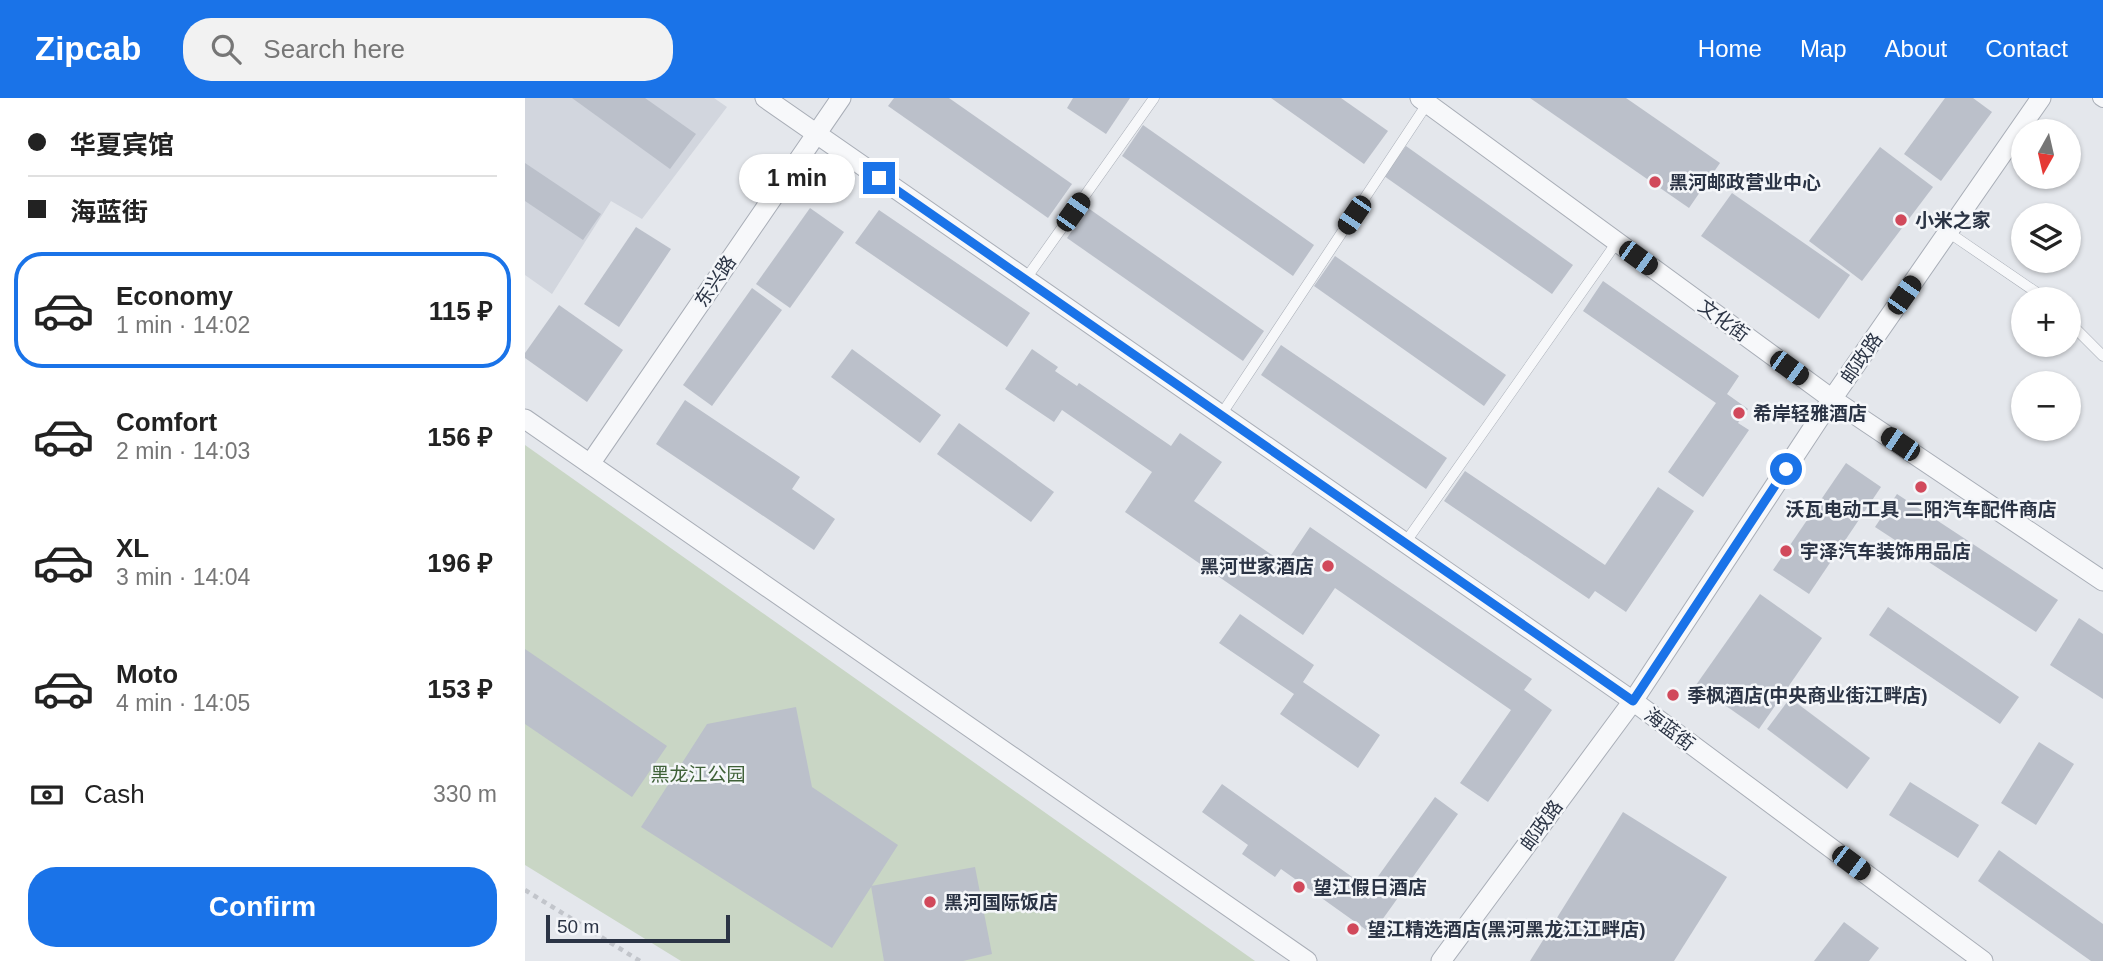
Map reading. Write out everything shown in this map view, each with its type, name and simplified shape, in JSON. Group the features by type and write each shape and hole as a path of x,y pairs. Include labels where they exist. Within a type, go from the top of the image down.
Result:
{"street":[{"name":"海蓝街","path":"765,98 1633,701 1983,961"},
{"name":"东兴路","path":"590,464 841,98"},
{"name":"邮政路","path":"1441,961 1633,701 1832,399 2041,98"},
{"name":"文化街","path":"1424,101 1832,399 2103,581"},
{"path":"525,419 1307,961"}],"lane":[{"path":"1025,280 1154,98"},
{"path":"1221,415 1424,101"},
{"path":"1948,233 2028,287"},
{"path":"1405,543 1617,242"},
{"path":"2081,334 2103,356"}],"path":[{"path":"525,890 641,961"}],"shaded area":[{"path":"525,98 714,98 727,107 642,219 611,201 552,294 525,275"}],"green space":[{"name":"黑龙江公园","path":"525,445 1255,961 681,961 525,865"}],"building":[{"path":"572,98 645,98 696,134 670,169"},
{"path":"894,98 949,98 1072,184 1048,218 888,106"},
{"path":"1073,98 1130,98 1106,134 1067,108"},
{"path":"1271,98 1341,98 1388,131 1364,164"},
{"path":"1530,98 1626,98 1720,163 1689,208"},
{"path":"1945,98 1973,98 1992,112 1941,181 1904,154"},
{"path":"1143,125 1314,245 1293,276 1122,156"},
{"path":"1406,146 1573,265 1552,294 1384,176"},
{"path":"1880,147 1933,187 1862,281 1809,241"},
{"path":"525,163 601,214 583,240 525,201"},
{"path":"1732,193 1850,275 1819,319 1701,236"},
{"path":"810,208 844,232 790,308 756,284"},
{"path":"1088,208 1264,331 1243,361 1067,238"},
{"path":"879,210 1030,313 1007,347 855,243"},
{"path":"636,227 671,249 619,327 584,304"},
{"path":"1335,256 1506,375 1484,406 1314,286"},
{"path":"1603,281 1739,376 1727,394 1748,409 1738,423 1749,430 1703,497 1668,472 1716,403 1583,311"},
{"path":"752,288 782,310 712,406 683,385"},
{"path":"559,305 623,350 587,402 525,358 525,353"},
{"path":"1281,345 1447,458 1426,489 1261,375"},
{"path":"852,349 941,415 920,443 831,377"},
{"path":"1032,349 1058,367 1055,371 1077,386 1079,383 1171,446 1180,433 1222,462 1194,501 1285,564 1310,527 1532,679 1524,690 1552,710 1488,802 1460,783 1511,710 1335,588 1303,635 1125,512 1152,472 1062,410 1054,422 1005,389"},
{"path":"685,400 800,477 792,489 835,519 814,550 656,444"},
{"path":"959,423 1054,492 1031,522 937,454"},
{"path":"1846,463 1881,487 1809,594 1773,570"},
{"path":"1465,471 1605,565 1658,487 1694,511 1626,612 1595,591 1589,599 1444,501"},
{"path":"1897,494 2058,600 2036,632 1875,527"},
{"path":"1760,594 1822,638 1759,729 1696,685"},
{"path":"1888,607 2019,697 2000,724 1869,635"},
{"path":"1240,614 1314,665 1303,682 1380,735 1358,768 1280,714 1294,694 1219,643"},
{"path":"2079,618 2103,634 2103,699 2050,665"},
{"path":"525,649 667,746 632,797 525,724"},
{"path":"1790,698 1870,758 1847,789 1767,729"},
{"path":"796,707 812,787 898,845 832,948 641,827 707,724"},
{"path":"2039,742 2074,764 2036,825 2001,803"},
{"path":"1910,782 1979,825 1958,858 1889,815"},
{"path":"1222,784 1369,889 1435,797 1458,814 1372,934 1281,869 1275,877 1242,854 1248,845 1202,812"},
{"path":"1623,812 1727,877 1674,961 1530,961"},
{"path":"1999,850 2103,924 2103,961 2091,961 1978,881"},
{"path":"975,867 992,954 963,961 884,961 871,886"},
{"path":"1844,922 1879,948 1869,961 1814,961"}],"place":[{"name":"黑河邮政营业中心","path":"1655,182"},
{"name":"小米之家","path":"1901,220"},
{"name":"希岸轻雅酒店","path":"1739,413"},
{"name":"沃瓦电动工具 二阳汽车配件商店","path":"1921,487"},
{"name":"宇泽汽车装饰用品店","path":"1786,551"},
{"name":"黑河世家酒店","path":"1328,566"},
{"name":"季枫酒店(中央商业街江畔店)","path":"1673,695"},
{"name":"望江假日酒店","path":"1299,887"},
{"name":"黑河国际饭店","path":"930,902"},
{"name":"望江精选酒店(黑河黑龙江江畔店)","path":"1353,929"}],"route":[{"path":"879,178 1633,701 1786,469"}]}
